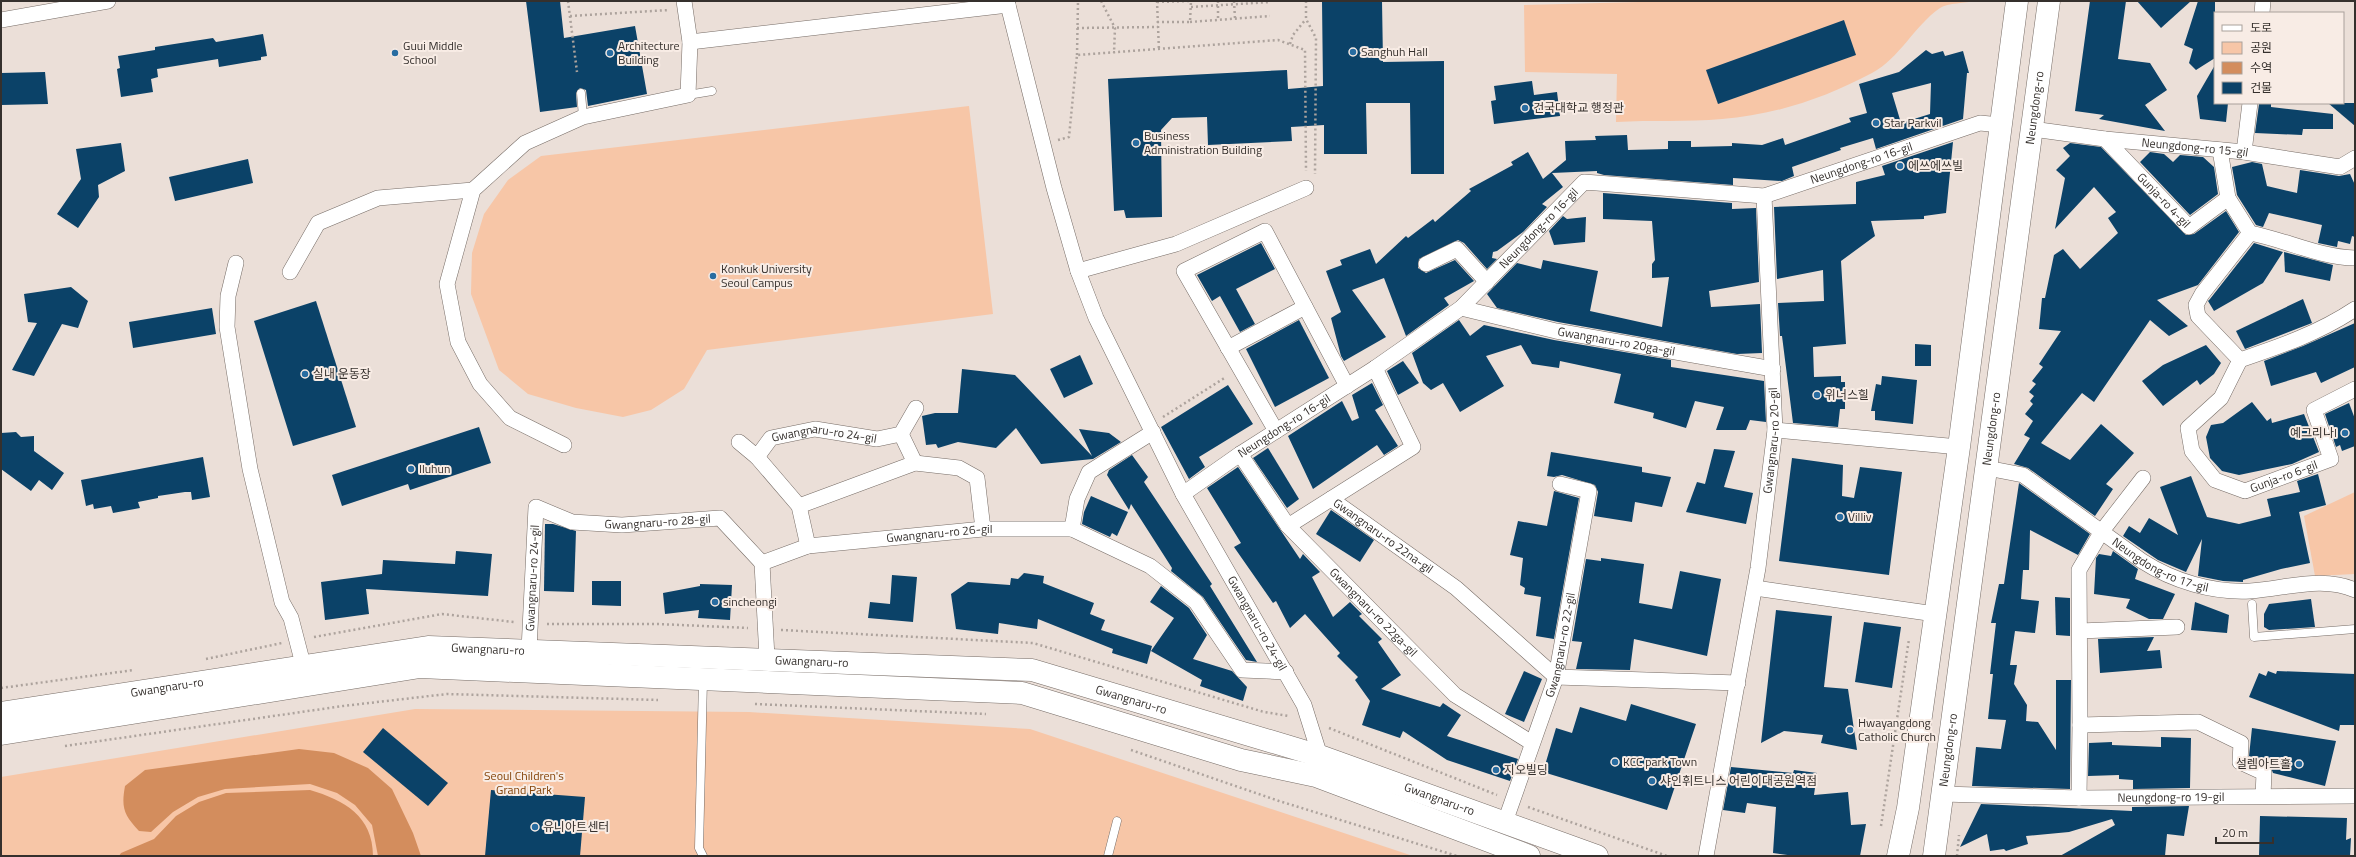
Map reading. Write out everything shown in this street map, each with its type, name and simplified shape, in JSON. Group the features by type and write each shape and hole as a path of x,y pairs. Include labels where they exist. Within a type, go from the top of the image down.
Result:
{"main road":[{"path":"1898,856 1908,808 1936,614 2017,1"},
{"name":"Neungdong-ro","path":"1934,856 2049,1"},
{"path":"2000,125 2032,129"},
{"name":"Gwangnaru-ro","path":"1,734 306,677 428,647 529,650 703,668 1022,693 1241,760 1318,766 1529,856"},
{"name":"Gwangnaru-ro","path":"1,713 306,677 420,667 703,668 767,658 1032,670 1318,766 1505,822 1597,856"}],"street":[{"path":"1,20 108,1"},
{"path":"2262,12 2263,1"},
{"path":"690,42 1008,3"},
{"name":"Gwangnaru-ro 24-gil","path":"1008,3 1042,144 1078,271 1096,318 1183,494 1304,705 1318,766"},
{"path":"564,445 510,418 480,384 458,342 447,284 473,190 525,144 583,117 688,95 690,42 684,5"},
{"path":"2244,152 2250,104"},
{"name":"Neungdong-ro 16-gil","path":"1183,494 1240,454 1375,368 1461,308 1584,182 1764,196 1980,123 2000,125"},
{"name":"Neungdong-ro 15-gil","path":"2032,129 2105,139 2244,152 2340,168 2355,158"},
{"name":"Gunja-ro 4-gil","path":"2105,139 2189,227 2228,198"},
{"path":"2220,150 2228,198 2250,233 2278,239 2296,248 2337,257 2355,258"},
{"path":"1078,271 1176,244 1311,185"},
{"path":"290,272 318,223 378,198 473,190"},
{"name":"Gwangnaru-ro 20-gil","path":"1706,856 1755,588 1775,430 1764,196"},
{"path":"1276,431 1184,271 1265,231 1347,386"},
{"path":"2250,233 2202,294 2196,305 2198,316 2240,360 2287,344 2330,326 2355,309"},
{"path":"1426,264 1457,249 1486,282"},
{"path":"236,263 228,296 227,327 250,469 282,602 291,618 306,677"},
{"path":"1228,348 1305,307"},
{"name":"Gwangnaru-ro 20ga-gil","path":"1461,308 1556,331 1773,369"},
{"name":"Gunja-ro 6-gil","path":"2240,360 2221,398 2188,428 2192,451 2215,480 2245,491 2331,459 2314,410 2355,389"},
{"name":"Gwangnaru-ro 22na-gil","path":"1375,368 1412,447 1331,499 1456,588 1556,677"},
{"path":"915,463 901,434 916,408"},
{"name":"Gwangnaru-ro 24-gil","path":"739,442 757,457 771,438 815,429 877,439 901,434"},
{"path":"1151,429 1089,472 1077,498 1072,529 1150,566 1196,602 1242,670 1286,672"},
{"path":"1775,430 1959,447"},
{"name":"Gwangnaru-ro 22ga-gil","path":"1240,454 1288,526 1455,695 1532,743"},
{"path":"757,457 799,506 808,546"},
{"path":"799,506 915,463 959,468 977,478 983,529"},
{"name":"Neungdong-ro 17-gil","path":"1987,468 2023,475 2158,571 2176,578 2219,590 2251,591 2326,582 2342,584 2355,590"},
{"path":"2079,798 2079,570 2102,531 2143,478"},
{"name":"Gwangnaru-ro 22-gil","path":"1505,822 1556,677 1589,491 1560,484"},
{"path":"1288,526 1331,499"},
{"name":"Gwangnaru-ro 24-gil","path":"529,650 536,507"},
{"name":"Gwangnaru-ro 28-gil","path":"536,507 572,522 594,524 622,525 720,518 762,563"},
{"name":"Gwangnaru-ro 26-gil","path":"762,563 808,546 983,529 1072,529"},
{"path":"762,563 767,658"},
{"path":"1755,588 1936,614"},
{"path":"2080,631 2177,627"},
{"path":"1556,677 1738,684"},
{"path":"2080,725 2198,722 2241,743 2240,762 2264,772 2263,796"},
{"name":"Neungdong-ro 19-gil","path":"1943,794 2079,798 2355,796"}],"lane":[{"path":"688,95 712,91"},
{"path":"581,93 583,117"},
{"path":"2252,604 2254,637 2355,629"},
{"path":"702,856 699,848 703,668"},
{"path":"1108,856 1117,821"}],"path":[{"path":"568,1 577,72"},
{"path":"1042,144 1069,137 1077,55 1078,1"},
{"path":"1100,1 1115,28 1114,53"},
{"path":"1159,51 1157,1 1191,1 1190,22"},
{"path":"1218,1 1218,20"},
{"path":"1306,1 1306,19 1316,38 1311,185"},
{"path":"1191,7 1218,6 1234,3 1270,2"},
{"path":"1234,3 1235,18"},
{"path":"570,16 684,5"},
{"path":"1157,22 1190,22 1270,16"},
{"path":"1290,44 1293,35 1306,19"},
{"path":"1077,28 1158,27"},
{"path":"1077,55 1159,51 1278,40 1305,50 1311,185"},
{"path":"1151,429 1240,368"},
{"path":"63,747 343,706 447,694 661,700"},
{"path":"749,704 988,714"},
{"path":"1124,747 1279,801 1457,856"}],"green space":[{"path":"1677,1 1975,1 1952,4 1940,8 1922,24 1899,51 1882,67 1854,82 1799,104 1761,114 1742,117 1722,119 1616,122 1617,74 1525,72 1524,5"},
{"path":"969,106 993,314 707,350 684,389 651,410 623,417 576,408 528,394 499,370 471,294 472,253 484,214 508,180 541,156"},
{"path":"2355,492 2355,574 2315,576 2304,516"},
{"name":"Seoul Children's Grand Park","path":"415,709 749,712 1030,729 1413,856 1,856 1,777"}],"water":[{"path":"299,749 334,753 368,768 392,789 413,833 421,856 378,856 372,825 355,805 337,793 310,784 225,789 198,797 173,812 151,832 139,831 127,816 125,811 123,800 125,786 145,770"},
{"path":"310,790 345,805 362,820 368,830 372,842 373,856 119,856 121,853 154,839 176,816 199,802 226,793"}],"building":[{"name":"Architecture Building","path":"526,1 560,1 564,38 635,26 647,94 588,106 586,90 580,88 576,93 577,107 540,112"},
{"path":"1322,1 1382,1 1383,62 1444,61 1444,174 1411,174 1410,103 1366,103 1367,154 1324,154 1324,125 1291,127 1292,141 1208,145 1207,117 1172,118 1161,130 1162,217 1126,218 1124,210 1114,211 1108,79 1287,70 1288,89 1323,86"},
{"path":"2090,1 2126,1 2118,59 2150,63 2167,90 2145,105 2165,131 2099,119 2104,115 2075,111"},
{"path":"2137,1 2191,1 2161,28"},
{"path":"2198,1 2215,1 2214,59 2196,70 2189,63 2193,49 2184,45"},
{"path":"1844,20 1856,55 1718,104 1706,70"},
{"path":"263,34 267,56 261,57 261,60 219,67 218,59 157,69 158,77 151,79 153,92 121,97 117,69 120,68 118,56 155,50 155,47 213,38 216,42"},
{"path":"1926,50 1932,54 1943,51 1945,56 1963,51 1969,73 1967,73 1963,119 1876,149 1873,138 1840,148 1841,150 1792,167 1794,176 1782,181 1733,178 1733,185 1604,175 1597,173 1597,171 1552,173 1563,187 1542,204 1547,207 1523,232 1497,251 1493,252 1492,258 1497,259 1487,269 1464,243 1458,240 1419,259 1418,268 1426,273 1455,260 1474,281 1444,298 1449,305 1406,336 1384,278 1352,290 1386,337 1344,361 1341,356 1331,318 1341,312 1326,271 1342,265 1340,260 1370,249 1376,264 1406,236 1408,238 1433,219 1435,222 1471,191 1469,189 1513,165 1511,162 1528,152 1543,179 1566,160 1565,141 1596,140 1595,136 1627,135 1628,150 1668,149 1668,141 1691,141 1691,147 1732,146 1732,143 1762,145 1783,138 1785,145 1851,122 1849,118 1867,113 1859,84 1899,72","holes":["1931,83 1930,114 1901,123 1892,93"]},
{"path":"2214,67 2214,104 2228,104 2226,122 2200,119 2197,96"},
{"path":"45,72 48,104 1,105 1,73"},
{"name":"건국대학교 행정관","path":"1532,81 1534,95 1557,92 1560,116 1494,124 1491,101 1496,100 1494,86"},
{"path":"2355,103 2355,126 2329,104"},
{"path":"2259,104 2271,104 2271,107 2333,114 2333,129 2303,129 2302,135 2255,133"},
{"path":"1953,142 1946,213 1924,216 1924,219 1871,221 1875,236 1841,261 1846,344 1813,347 1814,377 1841,376 1841,382 1845,382 1845,409 1840,409 1838,427 1793,423 1782,336 1780,336 1778,303 1824,301 1823,270 1777,279 1774,207 1856,204 1856,182 1885,175 1882,166"},
{"path":"121,143 125,171 98,185 99,197 78,228 57,214 81,179 76,149"},
{"path":"2070,143 2101,147 2186,235 2194,234 2226,211 2239,232 2198,285 2157,300 2188,326 2169,336 2150,320 2094,402 2082,393 2041,443 2070,460 2101,424 2134,453 2106,484 2113,489 2095,516 2028,468 2014,464 2030,438 2024,435 2033,421 2025,414 2033,404 2030,401 2034,396 2029,392 2036,384 2032,381 2043,367 2039,364 2061,331 2039,329 2042,298 2045,298 2054,255 2063,249 2080,269 2118,233 2108,218 2116,212 2094,187 2055,229 2065,178 2056,170 2070,156 2063,148"},
{"path":"2150,152 2164,154 2173,162 2180,155 2203,157 2214,167 2218,194 2190,215 2140,162"},
{"path":"248,159 253,183 175,201 169,177"},
{"path":"2252,162 2262,164 2267,186 2297,193 2300,170 2339,176 2350,174 2355,185 2355,237 2352,236 2350,244 2338,241 2337,247 2318,243 2322,225 2269,213 2263,227 2256,225 2237,195 2232,167"},
{"path":"1603,193 1732,203 1732,209 1756,208 1759,282 1709,291 1711,307 1760,304 1762,353 1737,354 1558,322 1497,308 1487,294 1517,263 1541,269 1543,260 1598,271 1590,311 1662,327 1669,277 1652,278 1652,264 1655,260 1652,221 1603,219"},
{"path":"1563,216 1567,219 1586,217 1585,242 1554,245 1549,231"},
{"path":"1261,243 1275,269 1236,289 1255,324 1240,332 1220,296 1212,301 1197,275"},
{"path":"2254,243 2283,252 2263,283 2214,311 2208,301"},
{"path":"2284,252 2333,265 2330,281 2285,272"},
{"path":"71,287 88,301 78,328 62,324 34,376 12,370 37,323 28,322 24,294"},
{"path":"2303,299 2312,323 2245,349 2236,331"},
{"name":"실내 운동장","path":"316,301 356,427 293,446 254,321"},
{"path":"212,308 216,334 133,348 129,322"},
{"path":"1299,320 1329,378 1275,407 1246,349"},
{"path":"1459,320 1470,336 1484,325 1554,340 1671,360 1671,367 1764,381 1766,422 1750,420 1746,430 1716,430 1724,407 1695,401 1686,428 1653,418 1654,413 1614,403 1621,374 1560,361 1559,368 1532,364 1521,345 1486,356 1504,386 1460,412 1443,383 1431,390 1423,383 1412,353"},
{"path":"2355,323 2355,367 2321,383 2316,372 2271,386 2264,361"},
{"path":"1915,344 1931,345 1931,366 1915,366"},
{"path":"2206,345 2221,363 2214,374 2200,385 2197,380 2163,406 2142,381 2163,365"},
{"path":"1080,355 1093,384 1064,398 1050,369"},
{"path":"1403,361 1419,383 1398,395 1387,371"},
{"path":"962,369 1015,375 1092,456 1079,429 1109,433 1121,442 1093,459 1041,464 1016,428 996,448 958,442 938,448 936,444 926,445 922,416 935,413 958,413"},
{"path":"1882,376 1917,380 1913,424 1875,420 1875,411 1871,411 1876,384 1881,385"},
{"path":"1372,383 1383,405 1375,410 1398,446 1384,455 1377,445 1313,489 1288,436 1342,401 1352,421 1359,418 1352,395"},
{"path":"1228,385 1253,424 1199,457 1205,467 1189,479 1161,427"},
{"path":"2252,402 2267,421 2271,418 2272,423 2304,414 2319,452 2292,464 2239,475 2222,471 2210,458 2206,437 2211,425 2223,423"},
{"name":"예그리나I","path":"2349,403 2355,419 2355,446 2342,451 2340,445 2336,447 2325,414"},
{"name":"Iluhun","path":"479,427 491,463 410,490 408,484 342,506 332,475"},
{"path":"16,432 21,437 34,436 34,451 64,473 52,490 39,480 31,491 1,469 1,433"},
{"path":"1268,448 1299,499 1287,508 1253,458"},
{"path":"1714,449 1735,451 1724,487 1753,493 1746,524 1686,512 1697,482 1705,484"},
{"path":"1551,452 1642,467 1642,472 1671,477 1662,507 1635,502 1632,522 1594,516 1598,492 1595,485 1562,475 1554,477 1547,476"},
{"path":"1132,455 1148,477 1144,482 1212,584 1210,586 1257,662 1246,660 1203,597 1171,571 1172,568 1131,504 1129,510 1107,475 1109,470"},
{"path":"203,457 210,497 192,500 191,492 158,496 158,498 138,502 140,508 113,513 111,506 94,509 93,504 86,506 81,480"},
{"name":"Villiv","path":"1792,458 1843,465 1842,496 1854,498 1860,467 1902,472 1889,575 1779,561"},
{"path":"1238,467 1300,559 1303,554 1320,572 1312,577 1333,617 1350,602 1362,614 1359,616 1382,639 1378,642 1401,675 1381,689 1440,707 1443,703 1461,715 1447,736 1518,759 1510,781 1447,760 1403,731 1400,738 1362,725 1370,701 1355,680 1358,677 1337,656 1340,653 1305,614 1290,628 1276,601 1273,603 1234,547 1241,543 1207,488"},
{"path":"2318,474 2326,505 2299,512 2310,563 2281,569 2243,580 2243,582 2223,581 2198,576 2202,539 2186,572 2158,560 2123,536 2129,526 2140,533 2149,518 2178,535 2160,487 2191,476 2207,517 2239,524 2271,516 2267,499 2300,492 2297,481"},
{"path":"2019,483 2090,534 2078,555 2030,530 2029,570 2023,570 2021,599 2039,601 2035,633 2015,631 2010,665 2017,665 2014,684 2027,705 2026,721 2038,722 2056,750 2056,680 2071,680 2070,789 1972,786 1976,747 2001,749 2006,720 1988,719 1993,674 1990,674 1996,623 1991,623 1999,584 2004,584"},
{"path":"1554,491 1579,498 1554,639 1536,636 1541,597 1524,594 1525,588 1520,585 1523,558 1510,555 1518,521 1547,526"},
{"path":"1091,496 1128,512 1117,536 1112,533 1110,537 1082,524 1084,512"},
{"path":"1331,510 1374,540 1360,562 1316,534"},
{"path":"545,524 553,524 576,531 574,592 544,591"},
{"path":"456,551 492,554 488,596 366,589 369,614 325,620 321,582 382,574 383,560 455,564"},
{"path":"2113,551 2138,569 2135,579 2175,594 2163,619 2149,619 2126,608 2130,599 2094,594 2096,558 2099,554 2111,556"},
{"path":"1601,558 1644,564 1639,603 1672,609 1680,571 1721,579 1707,656 1634,639 1630,670 1576,669 1582,642 1572,641 1586,559 1601,561"},
{"path":"1024,573 1044,576 1043,583 1094,603 1090,614 1105,620 1101,630 1152,646 1147,664 1112,653 1113,649 1038,619 1037,629 999,623 998,634 956,629 951,594 968,582 1010,585 1011,578 1018,579"},
{"path":"892,575 917,577 913,622 868,618 870,602 890,604"},
{"path":"592,581 621,581 621,606 592,605"},
{"path":"700,584 732,585 730,620 698,618 699,610 665,614 663,593 700,586"},
{"path":"1161,586 1189,608 1207,635 1193,659 1232,671 1247,687 1243,701 1200,686 1202,680 1151,651 1174,618 1150,602"},
{"path":"2055,597 2070,598 2070,636 2056,635"},
{"path":"2311,599 2315,627 2269,630 2264,627 2264,614 2269,604"},
{"path":"2195,602 2229,615 2227,633 2191,630"},
{"path":"1776,610 1832,616 1824,687 1848,689 1857,750 1821,743 1823,735 1784,731 1761,743"},
{"path":"1864,622 1901,627 1892,688 1855,682"},
{"path":"2154,637 2147,651 2160,650 2162,668 2100,673 2098,639"},
{"path":"1524,671 1542,679 1524,722 1505,714"},
{"path":"2268,671 2276,674 2277,671 2355,674 2355,725 2340,725 2339,731 2249,697 2259,673 2266,676"},
{"name":"KCC park Town","path":"1631,704 1696,724 1667,810 1543,772 1556,728 1572,733 1580,707 1626,721"},
{"path":"383,728 448,783 428,806 363,752"},
{"path":"2252,728 2336,741 2325,786 2273,773 2271,768 2265,764 2266,761 2249,756"},
{"path":"2161,737 2191,738 2190,788 2133,789 2133,780 2119,779 2119,775 2088,776 2089,743 2112,742 2112,745 2161,747"},
{"path":"1731,767 1793,773 1794,770 1817,773 1814,795 1848,792 1851,825 1866,824 1860,856 1795,856 1773,853 1776,807 1747,803 1745,813 1723,810"},
{"name":"유니아트센터","path":"491,790 585,797 580,856 485,856"},
{"path":"1981,804 2132,811 2132,807 2189,806 2184,836 2167,834 2165,856 2060,856 2115,825 2112,819 2069,832 2026,836 2028,844 2006,851 2004,849 1990,851 1987,834 1960,847"},
{"path":"2260,816 2347,818 2346,840 2351,838 2350,856 2259,856"}],"place":[{"name":"Sanghuh Hall","path":"1353,52"},
{"name":"Guui Middle School","path":"395,53"},
{"name":"Architecture Building","path":"610,53"},
{"name":"건국대학교 행정관","path":"1525,108"},
{"name":"Star Parkvil","path":"1876,123"},
{"name":"Business Administration Building","path":"1136,143"},
{"name":"에쓰에쓰빌","path":"1900,166"},
{"name":"Konkuk University Seoul Campus","path":"713,276"},
{"name":"실내 운동장","path":"305,374"},
{"name":"위너스힐","path":"1817,395"},
{"name":"예그리나I","path":"2345,433"},
{"name":"Iluhun","path":"411,469"},
{"name":"Villiv","path":"1840,517"},
{"name":"sincheongi","path":"715,602"},
{"name":"Hwayangdong Catholic Church","path":"1850,730"},
{"name":"KCC park Town","path":"1615,762"},
{"name":"설렘아트홀","path":"2299,764"},
{"name":"지오빌딩","path":"1496,770"},
{"name":"샤인휘트니스 어린이대공원역점","path":"1652,781"},
{"name":"유니아트센터","path":"535,827"}]}
